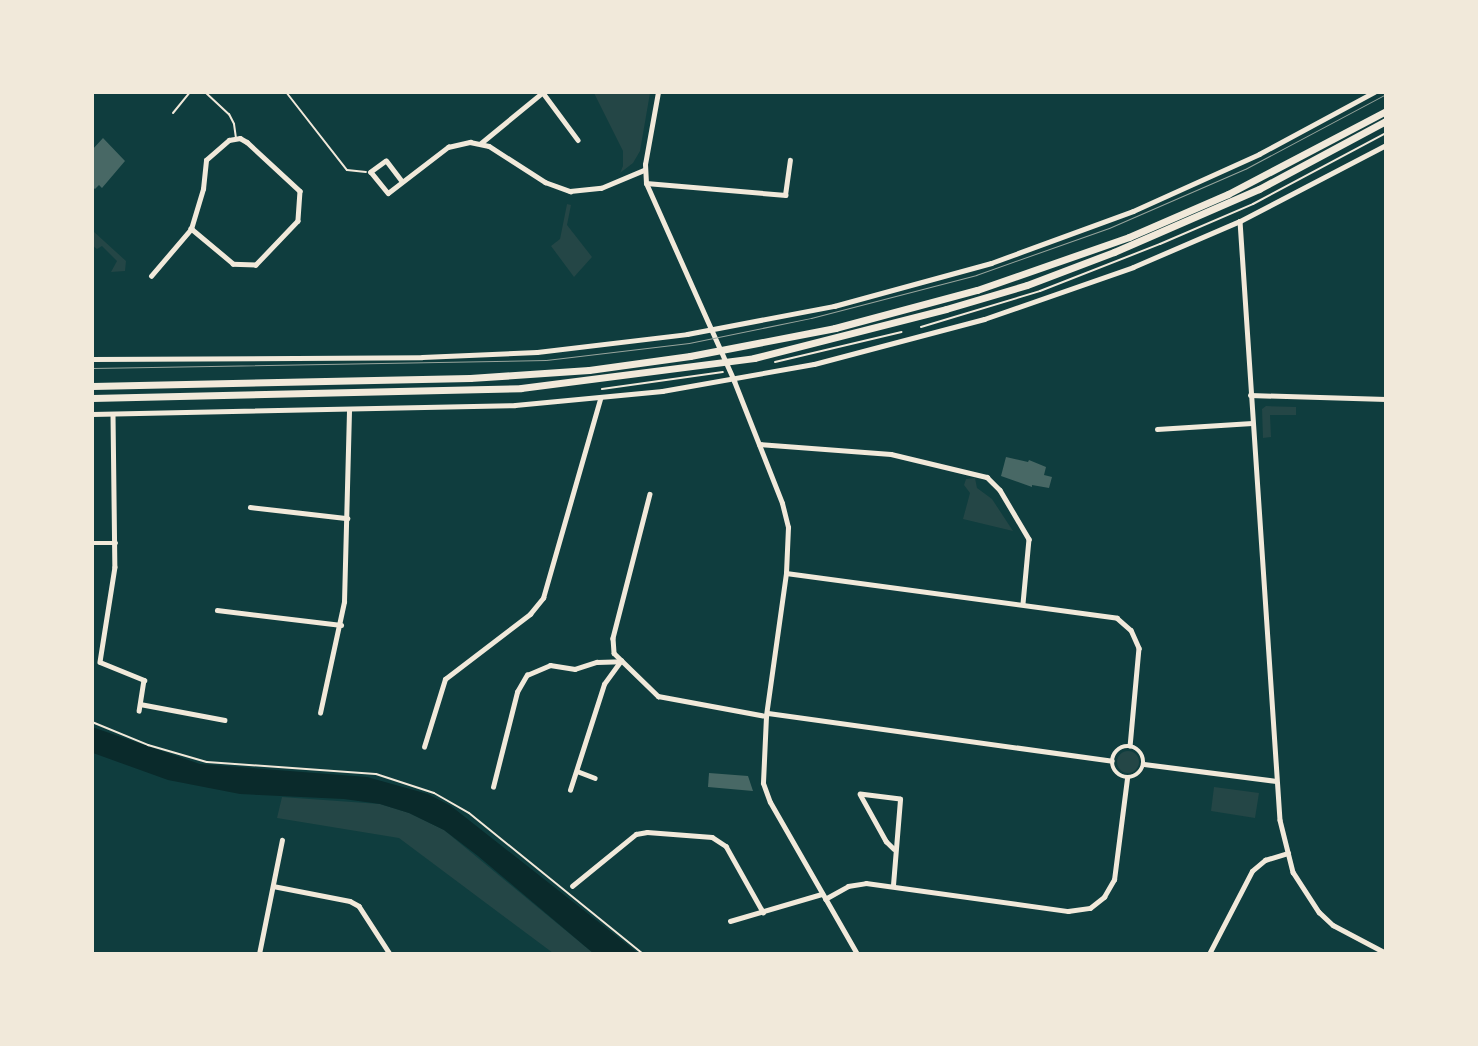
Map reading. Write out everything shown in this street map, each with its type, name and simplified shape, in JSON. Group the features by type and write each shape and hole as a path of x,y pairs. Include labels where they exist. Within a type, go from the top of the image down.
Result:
{"main road":[{"path":"92,386 512,376 589,370 720,351 835,328 934,303 1079,256 1228,194 1386,111"},
{"path":"92,398 512,388 726,363 857,333 1034,282 1149,238 1259,189 1386,121"}],"street":[{"path":"658,92 644,170 646,183 688,272 710,330 734,380 786,520 786,573 761,770 764,789 857,954"},
{"path":"92,359 454,356 584,348 710,330 860,300 1031,250 1207,179 1293,138 1374,92"},
{"path":"481,143 544,93 578,140"},
{"path":"151,276 190,229 203,189 206,160 236,138 247,142 298,188 300,195 298,221 262,261 248,267 229,262 190,229"},
{"path":"402,182 386,161 372,172 388,193 448,147 461,143 481,143 510,157 545,182 570,190 601,188 644,170"},
{"path":"92,414 463,408 600,399 734,380 859,354 984,319 1133,267 1240,221 1386,146"},
{"path":"646,183 785,195 790,160"},
{"path":"1240,221 1276,782 1288,853 1296,879 1324,917 1366,945 1386,953"},
{"path":"1250,395 1386,399"},
{"path":"424,747 446,679 540,604 600,399"},
{"path":"320,713 341,625 347,518 349,410"},
{"path":"100,662 114,576 116,543 114,414"},
{"path":"1157,429 1252,423"},
{"path":"759,444 891,454 987,477 1000,490 1029,539 1023,604"},
{"path":"650,494 613,638 613,648 621,662 658,696 767,715 1112,761"},
{"path":"250,507 347,518"},
{"path":"92,544 116,543"},
{"path":"786,573 1111,615 1132,630 1140,654 1130,746"},
{"path":"217,610 341,625"},
{"path":"92,660 144,680 139,711"},
{"path":"493,787 517,692 526,675 550,665 578,669 597,662 621,662"},
{"path":"570,790 604,684 621,662"},
{"path":"140,704 225,720"},
{"path":"1130,746 1141,752 1144,764 1139,774 1127,778 1116,773 1112,761 1118,749 1130,746"},
{"path":"1144,764 1276,782"},
{"path":"576,771 595,778"},
{"path":"730,921 824,897 854,884 893,885 1068,911 1090,908 1104,897 1114,880 1127,778"},
{"path":"893,885 894,849 900,799 860,794 886,840 894,849"},
{"path":"572,886 636,834 647,832 712,838 726,846 763,912"},
{"path":"259,954 282,840"},
{"path":"1209,954 1252,871 1265,860 1288,853"},
{"path":"273,886 350,901 359,906 390,954"}],"lane":[{"path":"173,113 190,92"},
{"path":"204,92 229,114 234,124 236,138"}],"path":[{"path":"286,92 347,170 372,172"},
{"path":"918,328 1040,291 1160,244 1253,204 1386,133"},
{"path":"767,364 910,330"},
{"path":"596,389 729,371"},
{"path":"92,722 148,745 207,762 376,774 434,793 469,813 643,954"}],"shaded area":[{"path":"594,93 650,93 640,151 633,163 620,173 623,166 623,151"},
{"path":"567,204 571,205 567,225 592,257 574,277 551,246 560,239"},
{"path":"93,231 126,261 125,271 111,272 117,261 102,246 97,249 93,246"},
{"path":"1266,406 1296,407 1296,415 1270,415 1271,437 1263,438 1262,409"},
{"path":"975,478 977,488 992,499 1013,531 963,519 970,493 964,485 966,479"},
{"path":"92,727 200,764 367,777 428,794 451,806 638,953 593,953 478,856 444,830 409,813 380,804 344,799 240,794 168,780 93,753"},
{"path":"1128,751 1136,754 1139,762 1136,770 1128,773 1120,770 1117,762 1120,754"},
{"path":"1214,787 1259,793 1255,818 1211,811"},
{"path":"282,797 380,804 409,813 444,830 593,953 553,953 399,838 277,818"}],"building":[{"path":"103,138 125,161 102,188 99,185 95,189 92,187 92,150"},
{"path":"1006,457 1028,462 1029,460 1046,467 1044,475 1052,477 1049,488 1032,485 1032,487 1001,476"},
{"path":"709,773 748,776 753,791 708,787"}],"tram line":[{"path":"92,368 546,360 689,343 811,318 976,275 1109,228 1245,169 1386,94"}]}
